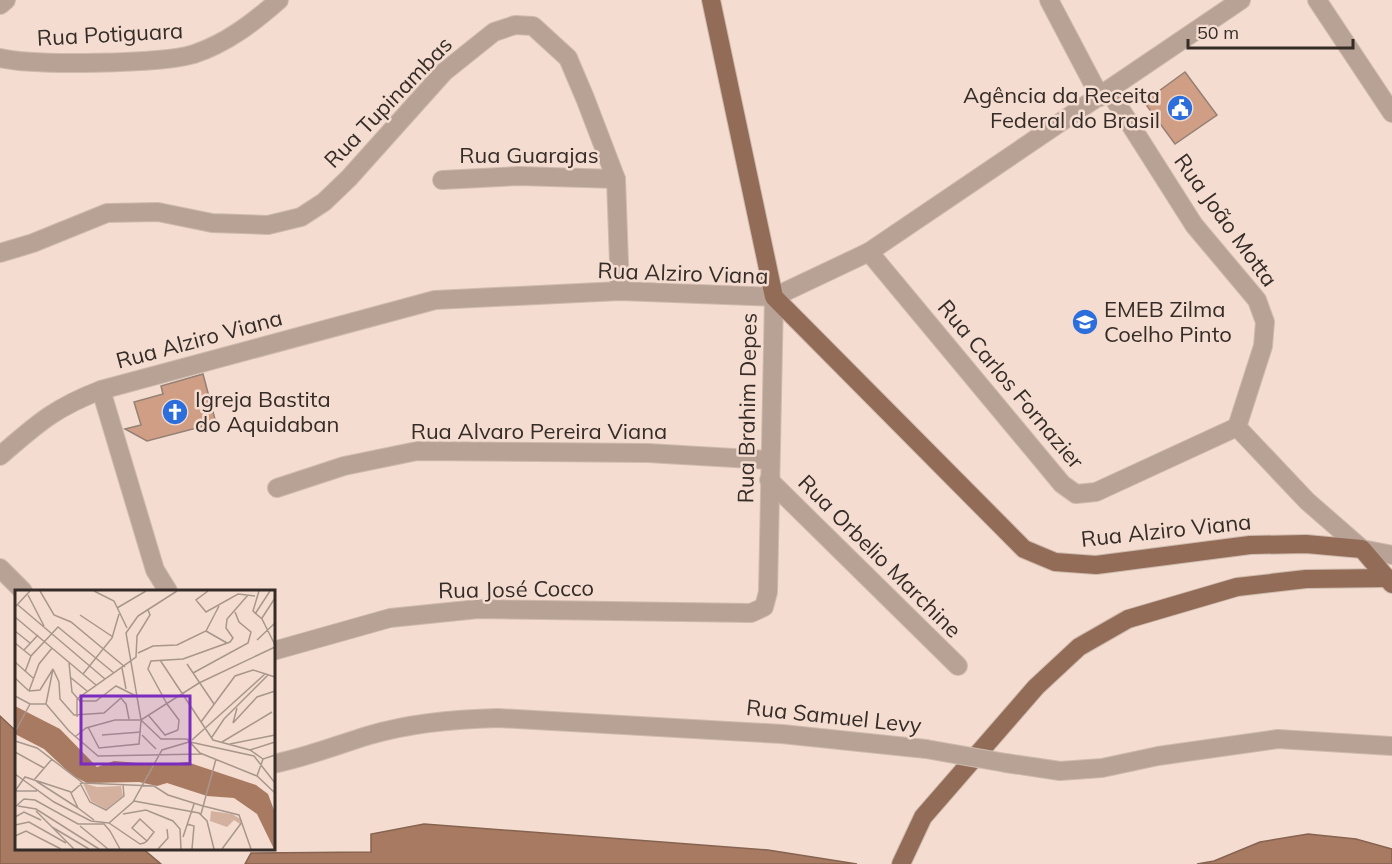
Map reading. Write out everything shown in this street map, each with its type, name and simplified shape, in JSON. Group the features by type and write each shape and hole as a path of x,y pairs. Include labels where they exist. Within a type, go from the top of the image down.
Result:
{"main road":[{"name":"Rua Brahim Depes","path":"711,0 774,297"},
{"name":"Rua Alziro Viana","path":"774,297 1024,549 1055,562 1096,565 1250,545 1306,544 1362,549"},
{"path":"1362,549 1390,580"},
{"path":"901,864 923,818 1036,687 1079,647 1128,619 1237,586 1306,579 1390,580"}],"street":[{"path":"0,4 6,0"},
{"name":"Rua Potiguara","path":"0,58 18,63 96,61 193,54 246,29 279,0"},
{"name":"Rua João Motta","path":"1049,0 1105,94 1194,225 1257,300 1265,322 1263,346 1237,427"},
{"path":"774,297 869,252 1105,94 1240,0"},
{"path":"1317,0 1392,113"},
{"name":"Rua Tupinambas","path":"0,253 33,243 108,213 159,212 212,223 257,225 268,225 301,217 324,202 349,178 444,72 494,32 515,25 533,26 568,58 616,179 620,291"},
{"name":"Rua Guarajas","path":"442,180 519,176 616,179"},
{"name":"Rua Carlos Fornazier","path":"869,252 1062,484 1076,494 1096,492 1237,427"},
{"name":"Rua Alziro Viana","path":"0,456 49,414 68,402 101,390 435,300 620,291 774,297"},
{"name":"Rua Brahim Depes","path":"764,608 768,592 774,297"},
{"path":"101,390 155,570 167,590"},
{"path":"1237,427 1306,501 1362,549 1392,555"},
{"name":"Rua Alvaro Pereira Viana","path":"277,488 344,466 417,451 648,453 769,460"},
{"name":"Rua Orbelio Marchine","path":"769,480 958,666"},
{"path":"0,568 22,590"},
{"name":"Rua José Cocco","path":"274,651 390,618 478,609 752,613 764,608"},
{"name":"Rua Samuel Levy","path":"274,764 312,756 371,735 453,719 486,718 759,732 926,749 1060,771 1102,768 1158,756 1278,739 1392,746"}],"shaded area":[{"path":"0,716 15,730 15,849 143,849 161,864 0,864"},
{"path":"424,824 768,850 857,864 245,864 251,853 371,852 371,834"},
{"path":"1308,834 1356,839 1392,849 1392,864 1197,864 1214,861 1260,842"}],"building":[{"name":"Agência da Receita Federal do Brasil","path":"1185,72 1217,115 1175,144 1144,102"},
{"name":"Igreja Bastita do Aquidaban","path":"203,374 216,423 147,441 125,429 141,425 134,402 163,394 161,386"}],"place":[{"name":"Agência da Receita Federal do Brasil","path":"1180,108"},
{"name":"EMEB Zilma Coelho Pinto","path":"1085,322"},
{"name":"Igreja Bastita do Aquidaban","path":"175,412"}]}
